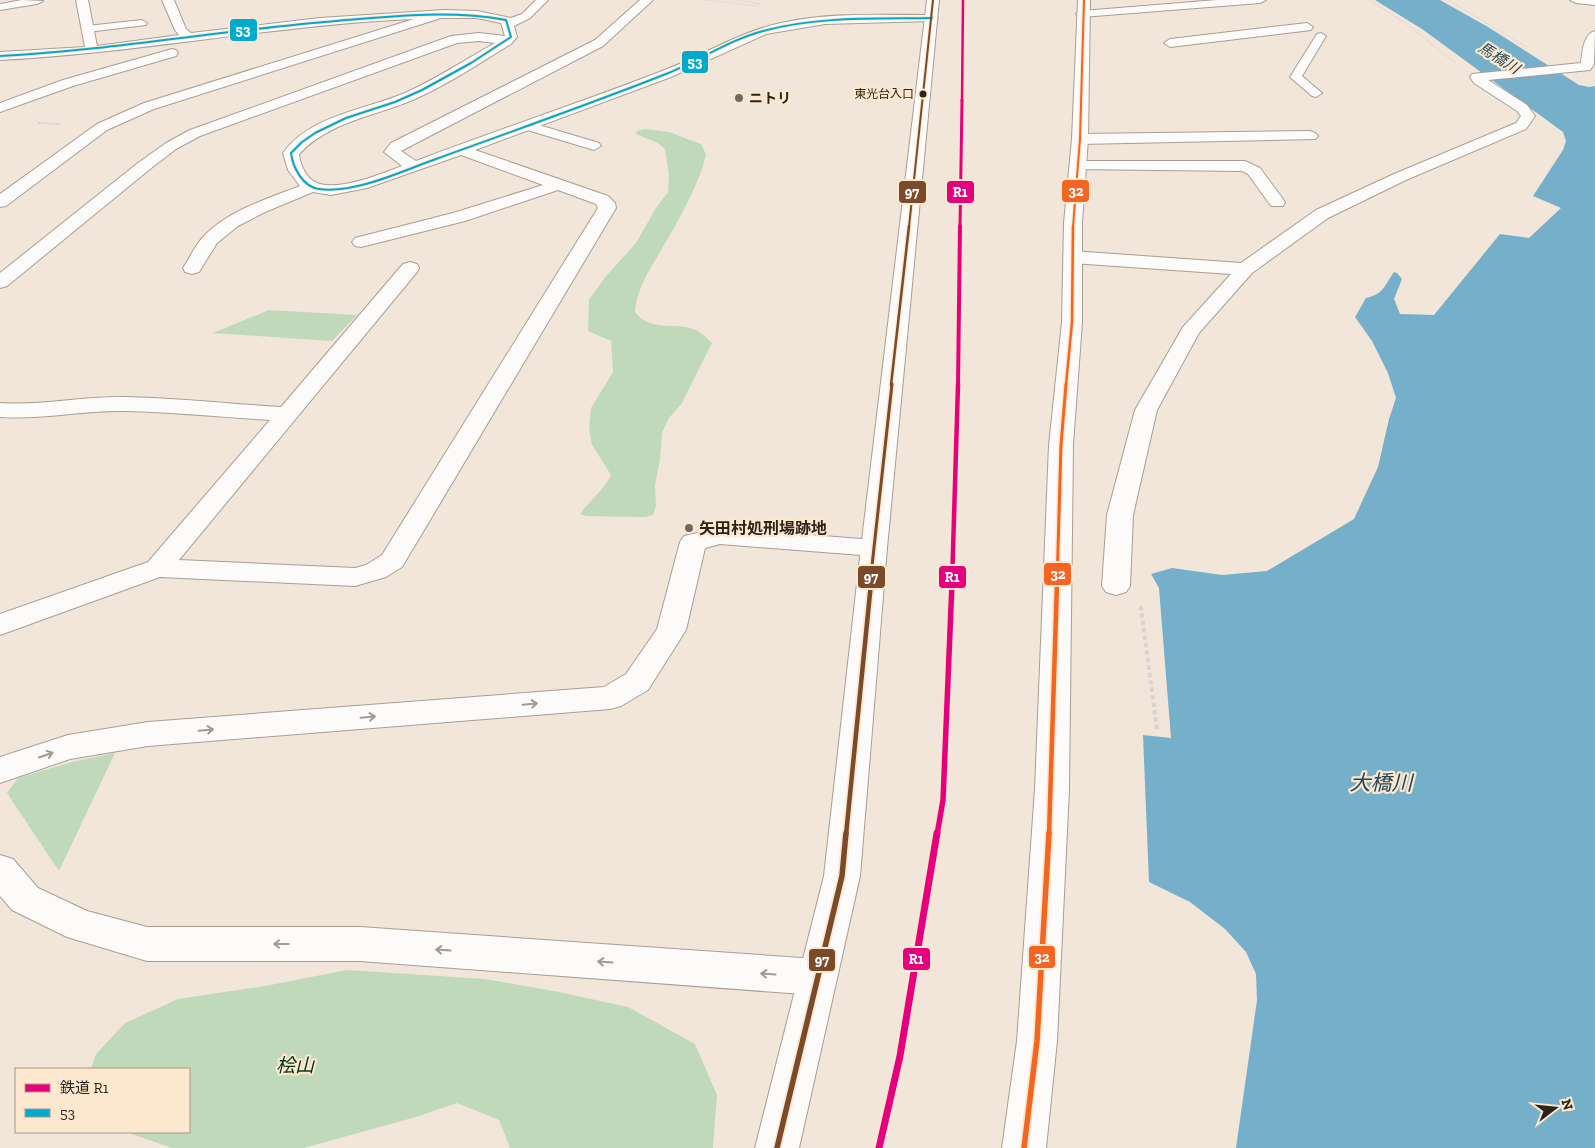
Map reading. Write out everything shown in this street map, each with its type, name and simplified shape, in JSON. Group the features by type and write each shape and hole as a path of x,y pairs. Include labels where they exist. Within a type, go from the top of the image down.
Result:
{"main road":[{"path":"82,0 92,50"},
{"path":"168,0 181,30 186,35"},
{"path":"508,24 526,16 542,0"},
{"path":"414,167 392,152 396,146 599,43 647,0"},
{"path":"1024,1148 1036,1041 1052,789 1061,445 1072,322 1073,223 1080,139 1083,7 1260,0"},
{"path":"1576,0 1595,2"},
{"path":"0,7 37,1"},
{"path":"0,56 92,50 186,35 273,15 367,7 434,3 470,6 498,14 508,24 511,36 507,41 413,95 386,107 316,132 299,142 291,153 291,162 312,187 331,189 350,186 414,167 590,105 680,68 742,38 830,13"},
{"path":"0,202 102,127 149,106 470,6"},
{"path":"774,8 830,13 932,9 874,548 842,876 816,977 777,1148"},
{"path":"0,108 68,83 254,30 273,15"},
{"path":"1292,16 1321,36"},
{"path":"1170,43 1308,27"},
{"path":"1116,586 1120,515 1146,410 1190,331 1245,269 1289,236 1355,197 1521,126 1528,116 1522,108 1477,77 1588,66 1588,52 1595,35"},
{"path":"0,282 144,166 171,146 195,133 446,42 479,37 507,41"},
{"path":"1080,139 1310,136"},
{"path":"0,625 158,568 355,577 376,571 392,561 607,208 607,203 602,200 460,150"},
{"path":"1078,166 1245,166 1254,171 1277,202"},
{"path":"361,242 459,217 558,185"},
{"path":"192,268 200,261 210,240 224,228 251,213 312,187"},
{"path":"1072,258 1245,269"},
{"path":"158,568 410,268"},
{"path":"0,410 28,412 92,405 125,404 287,414"},
{"path":"0,770 68,747 148,734 610,698 637,682 671,630 693,542 720,536 874,548"},
{"path":"0,870 25,898 80,925 147,944 360,944 816,977"}],"lane":[{"path":"87,29 144,28 137,10"},
{"path":"1316,93 1296,77 1321,36"},
{"path":"529,126 594,146"}],"path":[{"path":"706,0 774,8"},
{"path":"737,0 774,8"},
{"path":"1369,0 1404,22 1456,63"},
{"path":"1448,0 1566,69"},
{"path":"1116,586 1141,608 1157,730"}],"green space":[{"path":"645,129 669,132 701,144 706,154 699,178 687,204 644,281 638,296 635,312 647,322 653,324 693,329 712,343 682,403 669,418 662,433 660,460 655,485 656,506 653,515 645,517 586,516 580,514 611,475 592,445 589,429 591,408 613,372 611,341 588,331 589,299 607,275 636,243 656,208 668,192 669,175 665,149 658,143 636,134 637,131"},
{"path":"269,310 357,315 332,341 213,333"},
{"path":"115,753 59,871 7,793 18,778 72,762"},
{"name":"桧山","path":"347,970 485,979 628,1007 695,1044 717,1095 713,1148 510,1148 499,1120 457,1103 416,1117 304,1148 172,1148 129,1133 190,1133 190,1068 91,1068 96,1054 125,1023 178,999 265,986"}],"water":[{"name":"大橋川","path":"1375,0 1440,0 1488,27 1579,85 1595,86 1595,1148 1236,1148 1257,1000 1256,974 1246,952 1225,929 1190,902 1149,882 1143,735 1171,738 1159,588 1151,574 1172,568 1222,575 1267,571 1354,519 1378,467 1396,398 1388,373 1372,341 1355,317 1366,298 1380,292 1394,272 1402,279 1394,299 1400,314 1434,315 1500,234 1529,238 1561,208 1533,196 1563,150 1566,141 1563,132 1422,29"}],"rail line":[{"name":"R1","path":"879,1148 900,1056 943,800 951,620 958,372 963,0"}],"transit line":[{"name":"97","path":"777,1148 842,876 874,548 933,0"},
{"name":"32","path":"1024,1148 1037,1041 1052,789 1061,445 1072,322 1073,223 1080,139 1084,0"},
{"name":"53","path":"0,56 103,49 259,28 379,17 434,14 477,15 506,20 511,37 459,70 410,96 330,125 302,142 291,153 293,164 299,175 313,187 331,190 362,185 394,175 574,110 677,70 762,31 783,26 825,21 932,18"}],"place":[{"name":"東光台入口","path":"923,94"},
{"name":"ニトリ","path":"739,98"},
{"name":"矢田村処刑場跡地","path":"689,528"}],"water label":[{"name":"馬橋川","path":"1499,58"}]}
